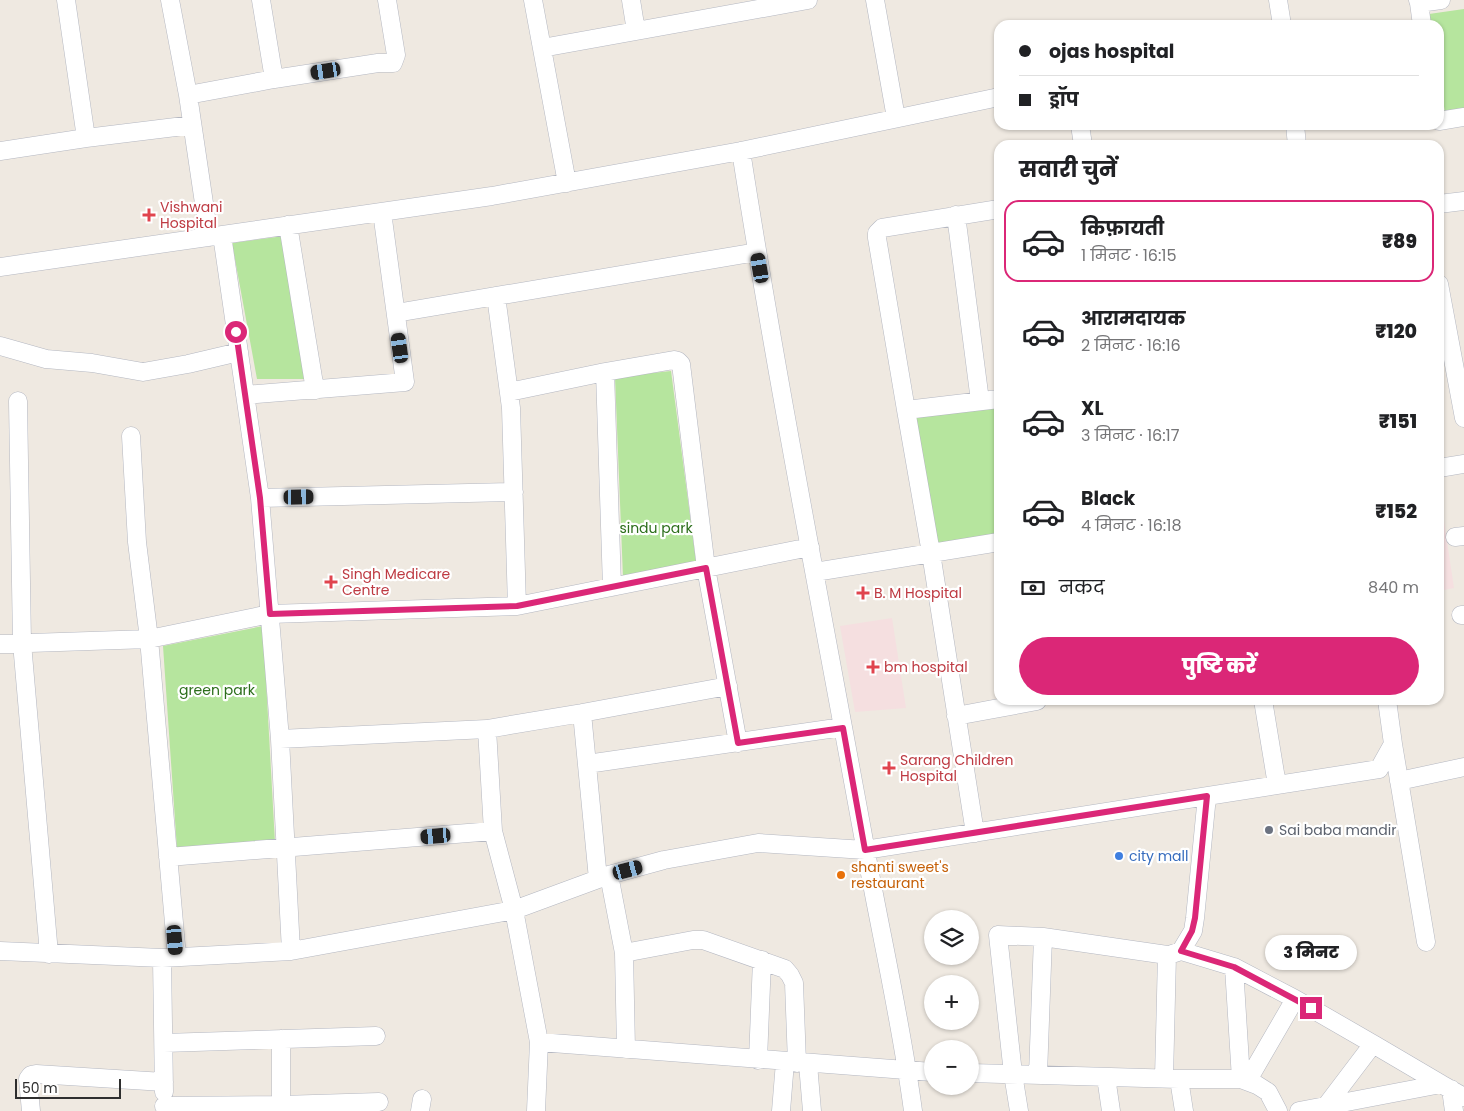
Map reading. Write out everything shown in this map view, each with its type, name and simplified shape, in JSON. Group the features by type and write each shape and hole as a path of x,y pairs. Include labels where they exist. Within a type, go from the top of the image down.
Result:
{"street":[{"path":"66,0 86,138"},
{"path":"170,0 192,125 239,352 260,498 280,738 292,951"},
{"path":"261,0 274,79"},
{"path":"188,95 274,79 378,63 393,63 396,55 387,0"},
{"path":"533,0 567,183"},
{"path":"632,0 636,31"},
{"path":"875,0 896,118"},
{"path":"1278,0 1281,20"},
{"path":"1421,20 1419,2 1441,0"},
{"path":"542,48 798,1"},
{"path":"0,267 492,196 741,151 994,98"},
{"path":"1444,120 1464,117"},
{"path":"0,151 192,125"},
{"path":"741,151 757,252 865,850 908,1072 913,1111"},
{"path":"1444,203 1464,201"},
{"path":"975,833 931,553 877,233 882,228 994,210"},
{"path":"245,395 405,382 382,212"},
{"path":"956,215 980,401"},
{"path":"288,225 315,390"},
{"path":"396,313 757,252"},
{"path":"496,296 509,392 517,606"},
{"path":"1444,307 1461,385 1464,418"},
{"path":"0,346 53,360 151,372 239,352"},
{"path":"509,392 674,360 681,364 706,568 738,743"},
{"path":"605,372 612,587"},
{"path":"906,410 994,400"},
{"path":"18,401 22,643 49,954"},
{"path":"131,436 137,542 150,639 168,857 170,958 164,1043 164,1108 281,1108 379,1102"},
{"path":"1444,467 1464,464"},
{"path":"260,498 514,492"},
{"path":"815,572 994,543"},
{"path":"0,644 150,639 270,614 517,606 810,547"},
{"path":"280,738 488,729 728,686"},
{"path":"956,716 1013,705"},
{"path":"1264,705 1277,785"},
{"path":"1387,705 1426,942"},
{"path":"582,713 587,764 604,877 624,953 626,1049"},
{"path":"587,764 843,728"},
{"path":"488,729 493,831 514,910 538,1042 536,1111"},
{"path":"0,951 170,958 292,951 514,910 604,877 664,860 758,843 865,850 1379,769 1393,744"},
{"path":"1399,781 1464,767"},
{"path":"1184,1111 1171,1079 1174,953 1192,931 1195,918 1207,796"},
{"path":"168,857 493,831"},
{"path":"1019,1111 1013,1074 998,936 1043,937 1174,953 1234,967 1296,999 1452,1090"},
{"path":"1038,1075 1043,937"},
{"path":"624,953 693,940 704,940 785,969 794,983 797,1063 812,1111"},
{"path":"758,1060 762,960"},
{"path":"1234,967 1244,1080"},
{"path":"1244,1080 1296,999"},
{"path":"164,1043 376,1036"},
{"path":"280,1039 281,1108"},
{"path":"538,1042 924,1072"},
{"path":"1326,1106 1373,1044"},
{"path":"781,1111 797,1063"},
{"path":"979,1073 1244,1080 1258,1085 1268,1092 1278,1111"},
{"path":"31,1111 28,1079 36,1074 164,1082"},
{"path":"1106,1077 1111,1111"},
{"path":"1299,1111 1326,1106 1368,1104 1452,1090"},
{"path":"1452,1090 1454,1111"}],"shaded area":[{"path":"1444,521 1454,588 1444,590"},
{"name":"bm hospital","path":"892,618 906,708 855,712 840,626"}],"green space":[{"path":"1464,9 1464,110 1445,113 1444,20 1430,20 1429,14"},
{"path":"284,236 309,379 257,379 232,243"},
{"name":"sindu park","path":"671,371 696,561 623,577 615,377"},
{"path":"994,405 994,536 935,546 913,413"},
{"name":"green park","path":"263,626 275,843 177,849 163,646"}],"place":[{"name":"Vishwani Hospital","path":"149,215"},
{"name":"Singh Medicare Centre","path":"331,582"},
{"name":"B. M Hospital","path":"863,593"},
{"name":"bm hospital","path":"873,667"},
{"name":"Sarang Children Hospital","path":"889,768"},
{"name":"Sai baba mandir","path":"1269,830"},
{"name":"city mall","path":"1119,856"},
{"name":"shanti sweet's restaurant","path":"841,875"}],"route":[{"path":"236,332 260,498 270,614 517,606 706,568 738,743 843,728 865,850 1207,796 1195,918 1192,931 1181,951 1234,967 1311,1008"}]}
